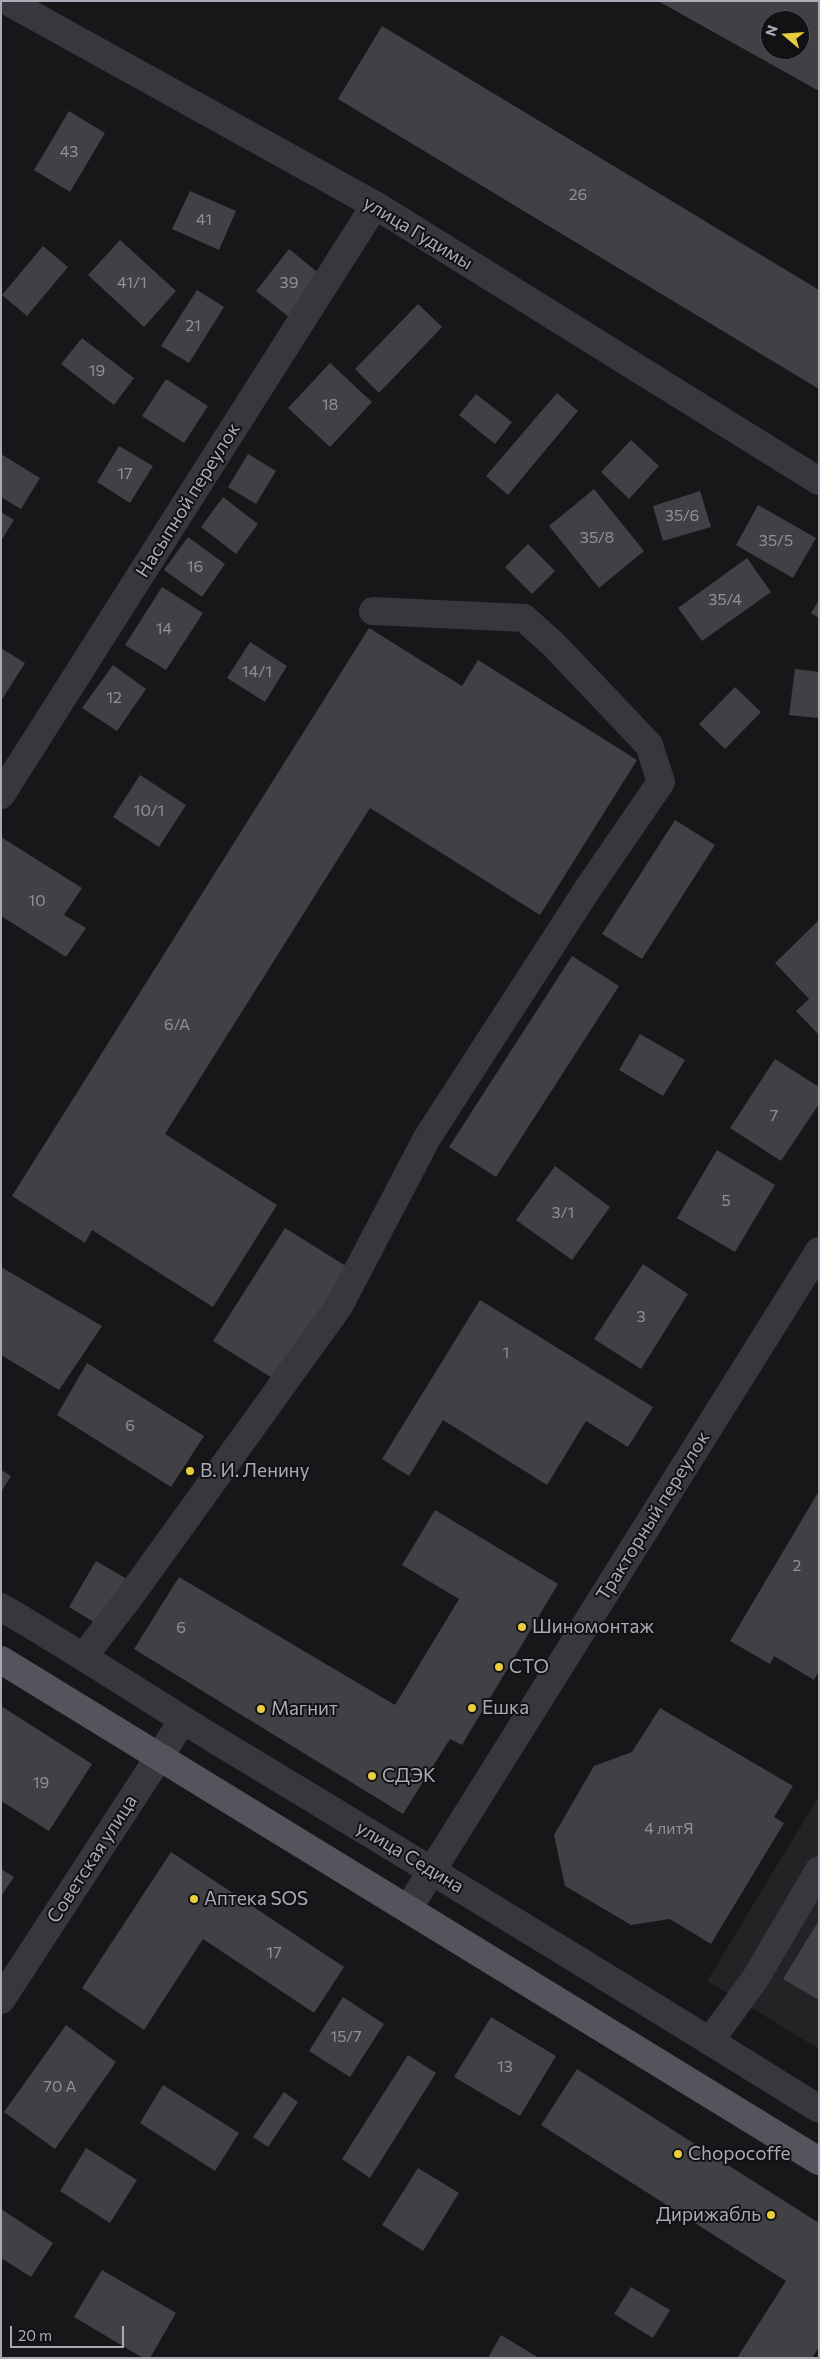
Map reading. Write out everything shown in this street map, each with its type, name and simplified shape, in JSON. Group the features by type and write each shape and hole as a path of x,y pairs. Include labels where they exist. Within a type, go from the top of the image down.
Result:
{"main road":[{"path":"1,1660 819,2161"}],"street":[{"name":"улица Гудимы","path":"7,1 375,205 819,481"},
{"name":"Насыпной переулок","path":"1,795 375,205"},
{"path":"84,1656 128,1599 339,1306 427,1138 587,890 661,782 649,745 554,645 524,618 373,611"},
{"name":"Тракторный переулок","path":"408,1909 819,1251"},
{"name":"улица Седина","path":"1,1607 84,1656 183,1720 433,1870 819,2109"},
{"name":"Советская улица","path":"1,2000 183,1720"},
{"path":"710,2041 754,1979 819,1870"}],"shaded area":[{"path":"819,1796 819,2049 707,1981"}],"building":[{"path":"658,1 819,1 819,91 764,60 810,60 810,10 760,10 760,58"},
{"path":"382,26 819,290 819,389 338,99"},
{"path":"69,111 105,133 70,192 34,170"},
{"path":"190,191 236,211 219,250 172,229"},
{"path":"120,240 176,291 144,327 88,275"},
{"path":"43,246 68,267 27,316 2,295"},
{"path":"289,249 321,275 289,317 256,291"},
{"path":"197,290 224,307 189,363 161,346"},
{"path":"418,304 442,327 379,393 355,369"},
{"path":"82,338 134,378 114,405 61,364"},
{"path":"330,363 372,402 330,447 288,408"},
{"path":"166,379 208,406 184,443 142,416"},
{"path":"557,393 578,411 508,495 486,476"},
{"path":"476,394 512,422 495,444 459,415"},
{"path":"631,440 659,466 629,499 601,472"},
{"path":"119,446 153,466 130,503 97,482"},
{"path":"1,454 40,478 21,509 1,497"},
{"path":"248,454 276,471 256,504 228,487"},
{"path":"594,489 644,551 599,588 549,526"},
{"path":"700,491 711,527 663,541 653,506"},
{"path":"223,497 258,524 236,554 201,527"},
{"path":"758,505 816,538 793,578 736,545"},
{"path":"1,512 14,520 1,541"},
{"path":"188,537 225,564 202,597 164,570"},
{"path":"528,544 555,571 532,594 505,567"},
{"path":"747,558 771,592 702,641 678,608"},
{"path":"162,587 203,613 166,670 125,645"},
{"path":"819,600 819,618 811,613"},
{"path":"369,628 462,686 478,660 637,760 540,915 370,808 165,1134 277,1205 213,1307 92,1230 85,1243 12,1196"},
{"path":"250,642 287,666 265,702 227,678"},
{"path":"1,648 25,663 1,701"},
{"path":"113,665 146,689 117,731 82,708"},
{"path":"795,669 819,672 819,718 789,715"},
{"path":"735,687 761,712 725,749 699,724"},
{"path":"140,775 186,805 159,847 113,817"},
{"path":"675,820 715,845 642,959 602,934"},
{"path":"1,837 82,888 64,915 86,928 66,957 1,916"},
{"path":"819,920 819,1035 796,1011 809,999 775,963"},
{"path":"572,956 619,986 496,1177 449,1147"},
{"path":"640,1034 685,1060 663,1096 619,1070"},
{"path":"775,1059 819,1087 819,1104 781,1161 730,1128"},
{"path":"717,1150 775,1185 735,1252 677,1218"},
{"path":"555,1166 610,1207 572,1260 516,1220"},
{"path":"285,1228 349,1268 277,1381 213,1341"},
{"path":"643,1264 688,1294 641,1369 594,1339"},
{"path":"1,1267 102,1326 59,1390 1,1355"},
{"path":"480,1300 653,1407 628,1447 586,1421 547,1485 443,1420 409,1476 382,1459"},
{"path":"87,1363 204,1436 171,1487 57,1415"},
{"path":"1,1470 11,1476 1,1492"},
{"path":"819,1491 819,1671 814,1680 774,1656 770,1664 730,1641"},
{"path":"435,1510 558,1584 462,1745 450,1739 403,1814 134,1649 179,1577 395,1705 459,1599 402,1565"},
{"path":"96,1561 127,1579 97,1624 69,1607"},
{"path":"1,1706 92,1764 49,1831 1,1801"},
{"path":"660,1708 793,1786 774,1817 784,1823 711,1944 670,1919 631,1925 565,1886 554,1835 594,1766 632,1752"},
{"path":"171,1852 344,1967 314,2013 203,1939 144,2030 82,1988"},
{"path":"1,1869 14,1877 1,1896"},
{"path":"819,1920 819,2000 783,1979"},
{"path":"343,1997 384,2024 350,2077 309,2051"},
{"path":"491,2017 556,2056 520,2116 454,2077"},
{"path":"66,2025 116,2062 55,2149 4,2112"},
{"path":"408,2055 436,2073 370,2178 342,2159"},
{"path":"577,2069 819,2223 819,2347 812,2358 737,2358 786,2281 541,2125"},
{"path":"163,2085 239,2133 215,2171 140,2123"},
{"path":"284,2092 298,2102 268,2147 253,2137"},
{"path":"86,2148 137,2180 110,2223 60,2191"},
{"path":"418,2168 459,2193 423,2251 382,2225"},
{"path":"1,2209 53,2243 31,2277 1,2258"},
{"path":"102,2270 176,2313 150,2358 143,2358 74,2317"},
{"path":"631,2287 670,2310 653,2338 614,2314"},
{"path":"501,2335 539,2358 488,2358"}],"place":[{"name":"В. И. Ленину","path":"190,1471"},
{"name":"Шиномонтаж","path":"522,1627"},
{"name":"СТО","path":"499,1667"},
{"name":"Ешка","path":"472,1708"},
{"name":"Магнит","path":"261,1709"},
{"name":"СДЭК","path":"372,1776"},
{"name":"Аптека SOS","path":"194,1899"},
{"name":"Chopocoffe","path":"678,2154"},
{"name":"Дирижабль","path":"771,2215"}]}
